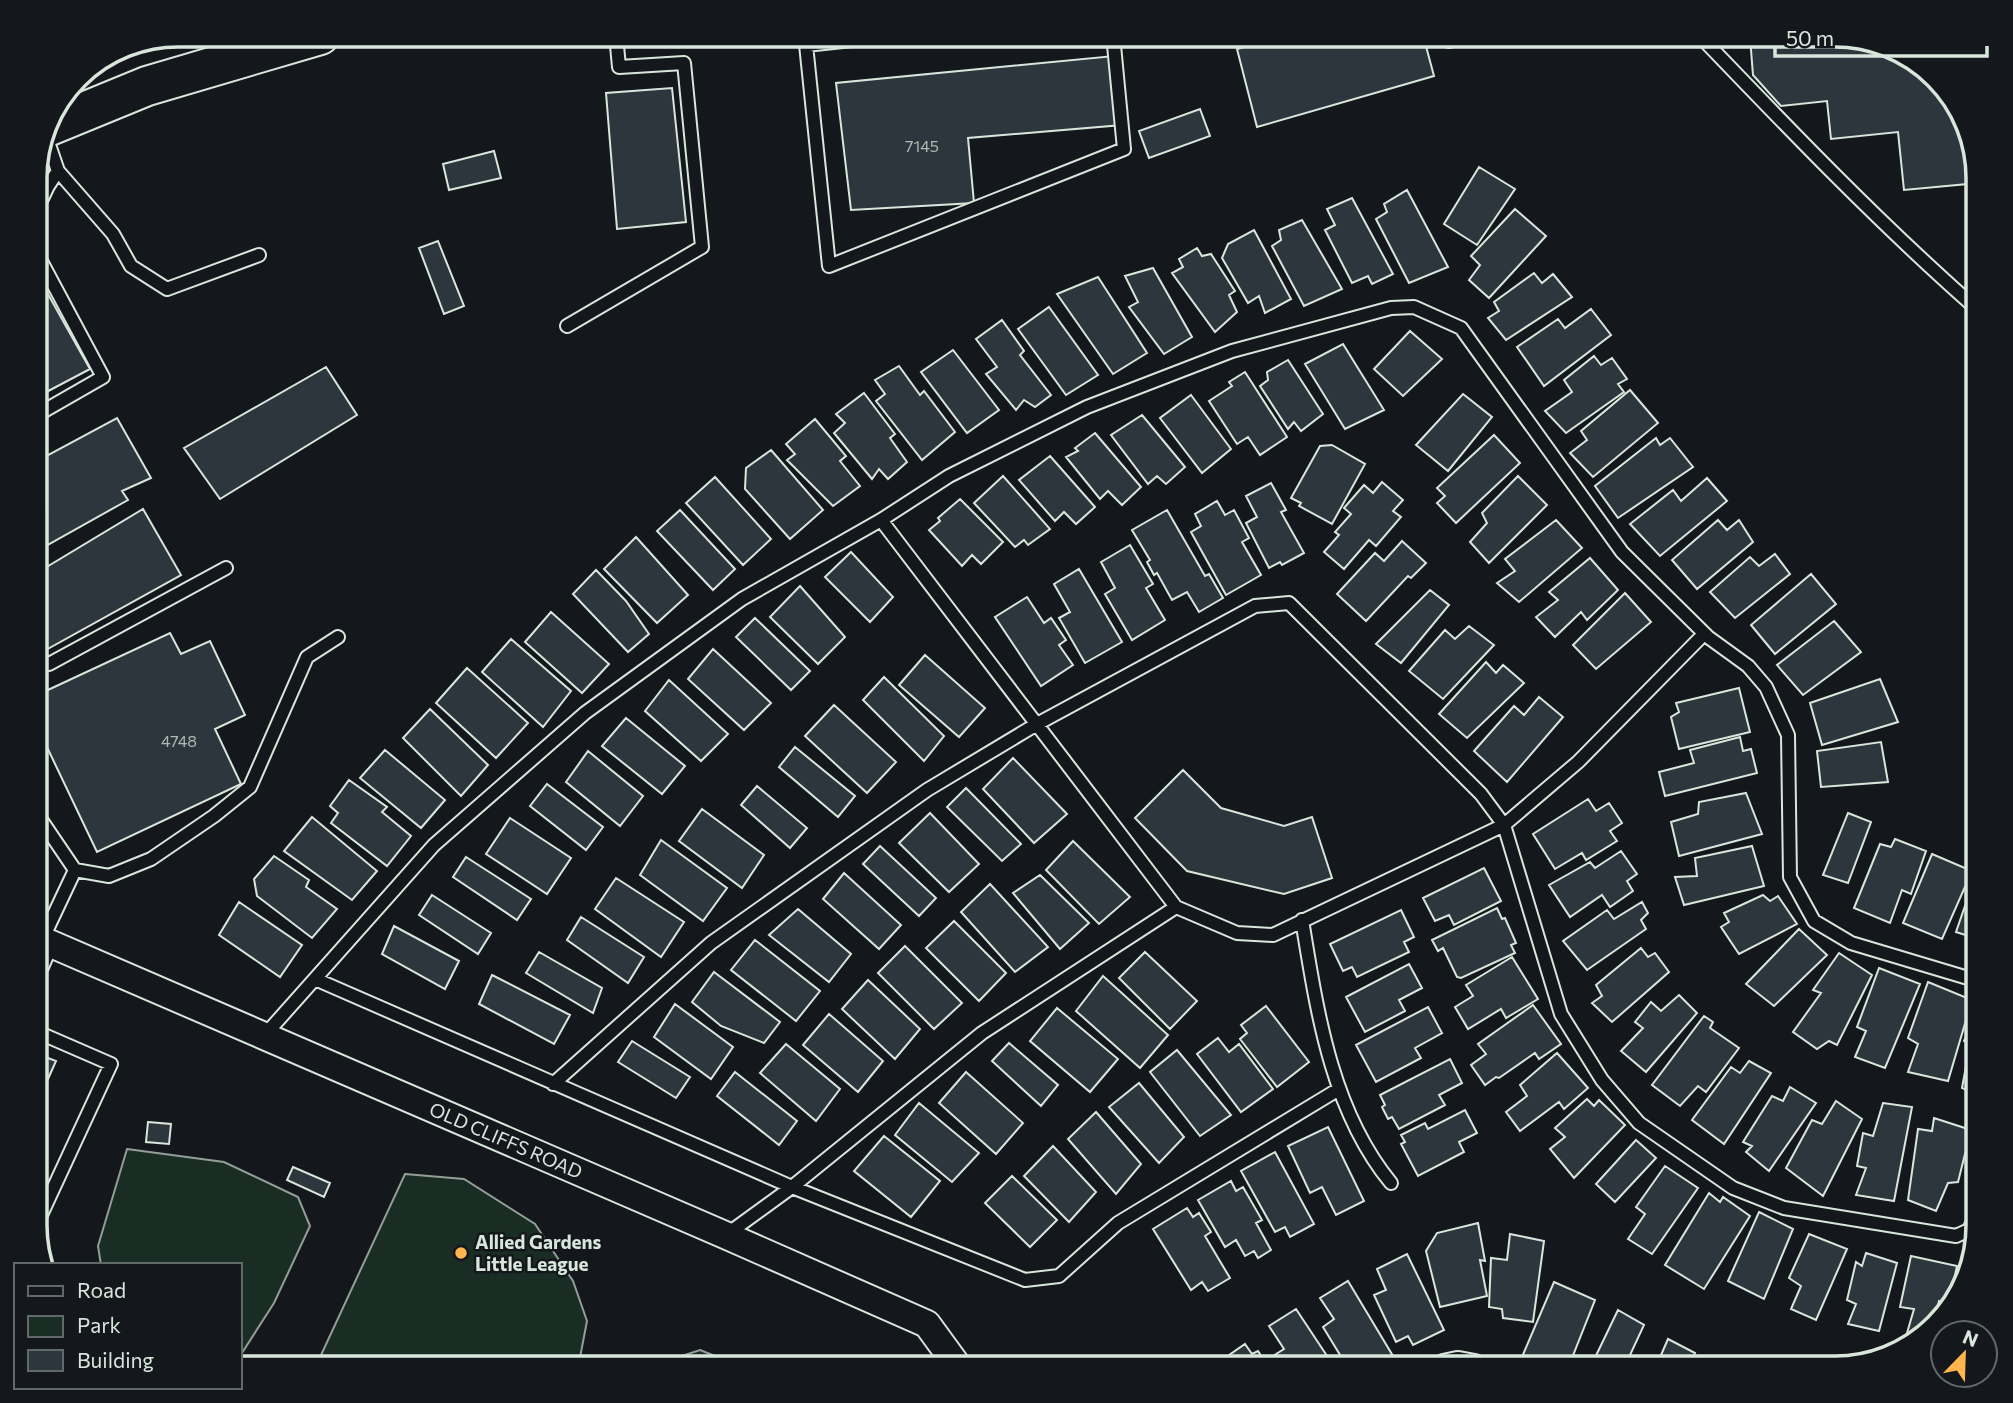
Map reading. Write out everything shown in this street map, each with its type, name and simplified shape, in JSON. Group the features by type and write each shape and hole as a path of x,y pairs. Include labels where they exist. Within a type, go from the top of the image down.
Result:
{"main road":[{"path":"60,122 148,86 276,48"}],"street":[{"name":"OLD CLIFFS ROAD","path":"48,943 927,1324 950,1356"}],"lane":[{"path":"806,48 829,266 1124,149 1115,47"},
{"path":"1711,47 1842,184 1966,299"},
{"path":"567,326 702,247 684,63 619,67 617,48"},
{"path":"51,150 58,172 113,233 131,266 167,289 259,255"},
{"path":"48,186 58,172"},
{"path":"48,274 103,377 48,409"},
{"path":"264,1036 434,845 585,713 742,599 881,520 949,477 1087,407 1231,351 1391,308 1415,307 1461,328 1622,552 1704,634 1748,666 1766,687 1788,735 1790,877 1814,921 1851,943 1966,977"},
{"path":"881,520 1176,907 1237,933 1273,935 1504,825 1577,762 1704,634"},
{"path":"48,663 226,568"},
{"path":"553,1084 711,943 927,790 1037,724 1255,606 1289,603 1481,794 1504,825 1561,1014 1602,1080 1639,1123 1733,1188 1784,1208 1956,1236 1966,1232"},
{"path":"48,830 75,870 110,876 151,859 214,816 250,787 307,657 338,637"},
{"path":"48,930 75,870"},
{"path":"725,1235 792,1187 982,1033 1176,907"},
{"path":"1302,920 1317,1010 1339,1089 1373,1162 1391,1183"},
{"path":"315,979 792,1187 1024,1280 1059,1276 1118,1223 1339,1089"},
{"path":"48,1036 111,1063 48,1200"}],"green space":[{"path":"127,1149 224,1162 298,1197 310,1226 274,1303 242,1353 242,1263 101,1263 98,1246"},
{"name":"Allied Gardens Little League","path":"405,1174 464,1179 535,1224 573,1281 587,1321 580,1356 321,1356"},
{"path":"700,1350 715,1356 681,1356"}],"building":[{"path":"1426,47 1434,76 1257,127 1237,49"},
{"path":"1751,47 1835,47 1877,54 1893,61 1921,80 1939,98 1948,113 1961,144 1966,184 1904,190 1898,132 1831,139 1827,101 1781,106 1753,75"},
{"path":"1114,56 1122,125 968,138 974,203 851,210 836,83"},
{"path":"672,88 686,222 617,229 606,93"},
{"path":"1200,109 1210,136 1149,158 1139,131"},
{"path":"494,151 501,178 449,190 443,164"},
{"path":"1479,167 1515,189 1477,245 1444,224"},
{"path":"1407,190 1448,267 1409,283 1376,219 1387,212 1384,204"},
{"path":"1352,198 1393,274 1372,284 1368,276 1352,283 1325,230 1335,225 1327,209"},
{"path":"1515,209 1546,236 1489,298 1469,280 1480,265 1471,256"},
{"path":"1302,220 1342,289 1304,306 1272,246 1281,240 1279,230"},
{"path":"1254,230 1291,299 1265,313 1259,296 1248,303 1222,258 1228,244"},
{"path":"438,241 464,306 444,314 419,248"},
{"path":"1197,248 1202,256 1211,254 1235,291 1229,295 1237,312 1215,332 1172,273 1183,267 1179,259"},
{"path":"1153,268 1192,337 1164,354 1129,307 1138,302 1125,276"},
{"path":"1534,273 1542,283 1553,274 1572,297 1506,340 1488,318 1499,311 1494,302"},
{"path":"1098,277 1147,353 1113,374 1057,294"},
{"path":"48,294 90,369 48,391"},
{"path":"1049,307 1098,375 1066,395 1018,329"},
{"path":"1591,309 1611,335 1544,386 1517,347 1558,319 1565,328"},
{"path":"1002,320 1024,351 1020,355 1051,395 1035,407 1024,400 1016,410 986,374 997,367 976,339"},
{"path":"1410,331 1442,359 1403,396 1374,369"},
{"path":"1343,344 1384,410 1345,429 1305,364"},
{"path":"953,350 999,410 967,433 921,372"},
{"path":"1594,356 1601,365 1612,358 1627,379 1618,384 1624,392 1566,433 1545,411 1572,392 1564,380"},
{"path":"1288,360 1323,414 1301,431 1294,422 1288,429 1260,386 1268,380 1267,372"},
{"path":"899,366 920,395 924,391 955,432 922,460 876,401 885,394 875,380"},
{"path":"326,367 357,415 220,499 184,448"},
{"path":"1245,372 1287,437 1260,455 1248,437 1237,444 1209,401 1232,386 1229,382"},
{"path":"1630,390 1658,423 1593,477 1570,453 1587,440 1581,431"},
{"path":"864,393 895,434 890,438 907,462 888,479 879,469 872,479 834,433 845,423 836,414"},
{"path":"1463,394 1492,417 1448,471 1416,445"},
{"path":"1191,395 1231,449 1202,473 1160,418"},
{"path":"1142,415 1185,467 1166,484 1157,476 1148,484 1111,435"},
{"path":"117,418 151,478 122,491 128,500 48,545 48,455"},
{"path":"815,419 846,456 840,461 860,486 833,506 787,460 795,454 786,444"},
{"path":"1095,433 1141,487 1122,505 1108,491 1100,499 1066,457 1078,451 1075,448"},
{"path":"1494,435 1520,463 1456,523 1437,503 1445,496 1437,488"},
{"path":"1656,438 1660,445 1670,438 1693,467 1618,518 1595,486"},
{"path":"1332,445 1365,464 1332,524 1299,506 1301,503 1291,498 1320,446"},
{"path":"771,450 823,510 790,539 745,489 746,468"},
{"path":"1050,456 1095,507 1076,524 1064,512 1055,521 1019,480"},
{"path":"1003,476 1050,529 1028,545 1024,540 1015,547 974,503"},
{"path":"1518,476 1547,505 1489,563 1470,542 1487,523 1482,513"},
{"path":"715,477 771,539 743,565 686,503"},
{"path":"1707,478 1727,501 1660,556 1630,524 1673,490 1681,501"},
{"path":"1382,482 1403,500 1393,511 1401,517 1376,546 1369,540 1344,569 1324,552 1339,535 1335,532 1351,514 1344,508 1364,485 1373,493"},
{"path":"1271,483 1286,510 1281,512 1304,553 1282,565 1280,562 1269,568 1246,523 1257,517 1246,496"},
{"path":"960,499 1003,542 981,564 972,555 962,566 929,530 940,521 938,518"},
{"path":"1217,501 1225,515 1234,510 1249,538 1242,542 1261,575 1226,595 1191,532 1201,526 1195,514"},
{"path":"143,509 181,575 48,649 48,566"},
{"path":"680,510 735,569 713,590 657,531"},
{"path":"1167,510 1205,576 1209,574 1223,598 1199,612 1187,592 1172,600 1157,573 1154,575 1147,562 1150,560 1132,530"},
{"path":"1556,520 1582,548 1519,602 1497,583 1515,571 1505,559"},
{"path":"1718,520 1727,530 1739,520 1753,542 1697,589 1672,560"},
{"path":"636,537 688,595 657,623 604,569"},
{"path":"1402,541 1426,563 1411,578 1408,576 1366,621 1337,594 1375,553 1384,561"},
{"path":"1130,545 1153,584 1146,588 1165,620 1132,640 1105,594 1115,588 1101,562"},
{"path":"851,552 893,597 870,622 825,577"},
{"path":"1775,554 1790,574 1735,618 1710,592 1750,557 1759,566"},
{"path":"1590,558 1618,590 1587,620 1581,612 1555,637 1536,617 1558,600 1549,592"},
{"path":"1079,569 1122,642 1085,663 1059,618 1070,612 1054,584"},
{"path":"596,570 626,601 649,634 628,652 573,594"},
{"path":"1811,574 1836,604 1775,654 1751,625"},
{"path":"800,586 845,637 818,664 770,617"},
{"path":"1430,590 1449,605 1401,663 1376,644"},
{"path":"1625,593 1651,622 1596,669 1573,645"},
{"path":"1027,597 1044,623 1051,618 1066,640 1059,645 1073,665 1041,686 995,617"},
{"path":"551,612 609,664 582,693 525,642"},
{"path":"755,618 810,671 791,690 736,637"},
{"path":"1834,621 1861,652 1803,695 1777,665"},
{"path":"1469,626 1494,645 1443,699 1409,671 1445,630 1455,639"},
{"path":"170,633 181,654 210,641 245,715 215,729 241,784 97,852 48,749 48,690"},
{"path":"511,639 571,691 543,727 482,672"},
{"path":"713,649 771,703 744,730 688,679"},
{"path":"925,655 985,708 959,737 899,685"},
{"path":"1486,662 1496,673 1503,665 1524,683 1467,738 1439,714"},
{"path":"467,668 528,723 496,758 436,703"},
{"path":"884,677 944,736 924,761 863,700"},
{"path":"1880,679 1898,722 1822,745 1810,703"},
{"path":"669,680 728,734 701,761 645,711"},
{"path":"1739,688 1750,732 1679,749 1671,717 1679,712 1676,703"},
{"path":"1539,697 1563,717 1507,782 1474,751 1514,706 1524,715"},
{"path":"834,705 896,762 867,793 805,736"},
{"path":"430,709 488,765 461,796 403,738"},
{"path":"626,718 685,766 662,794 602,746"},
{"path":"1740,737 1743,751 1751,749 1757,773 1665,796 1659,772 1694,763 1690,750"},
{"path":"1881,742 1888,782 1821,787 1817,751"},
{"path":"795,747 855,796 838,817 779,767"},
{"path":"385,750 445,800 421,828 360,778"},
{"path":"588,751 643,796 620,826 566,782"},
{"path":"1013,758 1067,814 1034,843 983,789"},
{"path":"1183,770 1221,808 1284,826 1312,817 1332,878 1284,894 1187,871 1135,818"},
{"path":"349,780 387,807 382,812 411,836 387,866 331,823 338,813 330,806"},
{"path":"547,784 603,827 586,850 530,806"},
{"path":"757,786 807,828 790,848 741,805"},
{"path":"966,788 1021,844 1002,861 947,807"},
{"path":"1746,793 1762,834 1679,856 1671,822 1698,814 1699,802"},
{"path":"1588,799 1596,811 1609,803 1622,823 1610,831 1617,841 1586,860 1582,853 1555,869 1533,834"},
{"path":"702,809 764,855 742,888 679,841"},
{"path":"930,813 979,864 949,892 899,843"},
{"path":"1848,813 1871,822 1848,883 1823,875"},
{"path":"312,817 377,871 352,900 284,851"},
{"path":"510,818 571,858 547,894 486,854"},
{"path":"1895,839 1926,851 1911,894 1902,890 1890,923 1854,908 1880,844 1891,847"},
{"path":"661,840 727,888 703,921 640,875"},
{"path":"1073,841 1130,897 1099,924 1046,870"},
{"path":"880,846 936,898 919,916 863,864"},
{"path":"1752,846 1764,886 1684,905 1675,877 1697,876 1695,858"},
{"path":"1621,851 1637,874 1627,881 1633,891 1610,907 1602,895 1570,917 1549,885 1590,862 1595,868"},
{"path":"1932,854 1966,868 1966,885 1942,939 1903,923"},
{"path":"274,856 309,880 306,887 337,909 312,938 257,896 254,879"},
{"path":"466,857 531,899 517,920 453,877"},
{"path":"1484,868 1501,901 1454,925 1449,915 1435,921 1423,898"},
{"path":"844,873 901,925 879,949 823,899"},
{"path":"1040,875 1089,923 1060,949 1013,893"},
{"path":"616,878 684,922 661,957 595,909"},
{"path":"990,884 1048,947 1015,972 961,912"},
{"path":"432,895 491,933 478,954 419,915"},
{"path":"1763,895 1770,901 1778,896 1797,924 1739,954 1721,927 1729,922 1724,913"},
{"path":"239,902 302,945 280,977 219,935"},
{"path":"1642,902 1648,913 1641,920 1646,929 1587,970 1563,941 1607,910 1614,919"},
{"path":"1966,903 1966,935 1956,932"},
{"path":"1497,908 1502,919 1505,918 1516,943 1511,945 1515,953 1461,978 1457,977 1443,948 1438,951 1432,940"},
{"path":"798,909 851,954 829,982 769,935"},
{"path":"1401,910 1414,937 1404,942 1409,952 1357,977 1352,967 1343,971 1330,944"},
{"path":"581,917 644,957 628,983 567,940"},
{"path":"954,921 1006,973 979,1001 926,948"},
{"path":"394,926 459,961 445,989 382,954"},
{"path":"1799,929 1827,955 1774,1006 1746,984"},
{"path":"755,940 820,991 796,1021 731,970"},
{"path":"905,946 962,1003 934,1029 878,973"},
{"path":"1641,948 1648,957 1655,953 1669,972 1612,1022 1592,1003 1602,996 1596,985"},
{"path":"539,952 602,988 593,1013 526,973"},
{"path":"1145,952 1197,1001 1170,1029 1119,978"},
{"path":"1839,953 1872,975 1837,1045 1829,1041 1817,1049 1793,1032 1821,993 1813,990"},
{"path":"1512,957 1538,999 1506,1018 1501,1009 1468,1029 1455,1007 1473,996 1466,985"},
{"path":"1409,964 1422,988 1399,1000 1405,1011 1365,1032 1346,997"},
{"path":"1879,968 1920,984 1885,1068 1855,1057 1866,1031 1857,1027"},
{"path":"714,972 780,1022 764,1043 721,1026 692,1002"},
{"path":"492,975 570,1015 554,1044 479,1004"},
{"path":"1103,976 1168,1035 1140,1068 1076,1011"},
{"path":"868,980 920,1029 895,1059 842,1009"},
{"path":"1928,982 1966,998 1966,1020 1948,1081 1908,1072 1918,1044 1908,1038"},
{"path":"1679,995 1697,1013 1646,1072 1621,1051 1643,1028 1635,1022 1651,1002 1661,1011"},
{"path":"675,1004 733,1047 711,1079 654,1037"},
{"path":"1533,1005 1561,1044 1539,1059 1535,1053 1485,1085 1471,1065 1486,1054 1478,1044"},
{"path":"1266,1006 1309,1062 1277,1087 1240,1039 1247,1033 1241,1025"},
{"path":"1428,1007 1442,1033 1415,1048 1421,1058 1376,1082 1356,1045"},
{"path":"1057,1008 1118,1059 1090,1092 1030,1041"},
{"path":"829,1014 883,1061 858,1092 803,1045"},
{"path":"1704,1016 1713,1022 1710,1028 1739,1048 1706,1092 1698,1086 1680,1106 1652,1085"},
{"path":"1218,1038 1229,1052 1239,1044 1273,1089 1241,1112 1197,1054"},
{"path":"632,1041 690,1077 676,1098 618,1062"},
{"path":"1009,1043 1058,1085 1041,1106 992,1061"},
{"path":"786,1044 840,1089 816,1121 760,1073"},
{"path":"1177,1050 1231,1115 1200,1136 1150,1072"},
{"path":"1557,1053 1588,1088 1564,1109 1559,1102 1520,1131 1506,1112 1527,1096 1520,1085"},
{"path":"48,1058 56,1061 48,1079"},
{"path":"1450,1059 1462,1083 1439,1095 1445,1105 1399,1129 1392,1117 1388,1119 1380,1095"},
{"path":"1749,1061 1771,1073 1724,1144 1692,1120 1731,1067 1740,1073"},
{"path":"1966,1066 1966,1090 1962,1088"},
{"path":"735,1072 797,1121 779,1145 717,1096"},
{"path":"966,1072 1023,1123 996,1154 939,1103"},
{"path":"1139,1083 1184,1137 1159,1163 1109,1107"},
{"path":"1790,1087 1816,1103 1769,1171 1746,1152 1752,1146 1743,1142 1772,1096 1783,1101"},
{"path":"1587,1099 1594,1106 1599,1100 1625,1125 1574,1178 1550,1149 1565,1137 1555,1128"},
{"path":"1836,1101 1862,1119 1823,1196 1786,1168 1812,1120 1822,1124"},
{"path":"919,1103 979,1153 952,1182 895,1135"},
{"path":"1883,1103 1912,1107 1894,1201 1856,1195 1866,1168 1857,1166 1863,1133 1873,1136"},
{"path":"1465,1110 1477,1133 1459,1142 1464,1152 1418,1176 1401,1144 1405,1142 1401,1135 1425,1123 1428,1129"},
{"path":"1096,1112 1141,1164 1116,1194 1068,1139"},
{"path":"1934,1118 1966,1128 1966,1150 1958,1182 1948,1183 1936,1211 1908,1200 1918,1129 1932,1131"},
{"path":"148,1122 171,1124 169,1144 146,1142"},
{"path":"1328,1127 1364,1201 1336,1215 1322,1187 1310,1193 1288,1146"},
{"path":"884,1136 940,1181 911,1217 854,1171"},
{"path":"1636,1140 1656,1158 1615,1202 1596,1184"},
{"path":"1053,1146 1096,1192 1069,1222 1024,1176"},
{"path":"1275,1152 1314,1224 1290,1237 1285,1227 1275,1232 1241,1171"},
{"path":"1665,1166 1698,1188 1652,1254 1628,1239 1645,1214 1636,1207"},
{"path":"293,1167 330,1183 324,1197 287,1180"},
{"path":"1012,1176 1057,1220 1030,1247 985,1203"},
{"path":"1231,1181 1236,1191 1243,1187 1262,1220 1256,1223 1271,1250 1258,1258 1254,1251 1245,1256 1236,1240 1225,1247 1198,1200"},
{"path":"1709,1193 1720,1202 1723,1197 1750,1216 1704,1289 1665,1265"},
{"path":"1187,1208 1193,1217 1199,1213 1211,1232 1205,1236 1230,1278 1208,1291 1202,1282 1191,1290 1153,1229"},
{"path":"1759,1212 1793,1229 1764,1299 1728,1281"},
{"path":"1478,1223 1485,1261 1480,1260 1487,1296 1440,1307 1426,1251 1437,1233"},
{"path":"1510,1234 1544,1241 1533,1322 1503,1318 1502,1309 1489,1307 1491,1258 1507,1260"},
{"path":"1809,1234 1847,1249 1816,1320 1791,1309 1801,1286 1789,1278"},
{"path":"1866,1253 1897,1263 1879,1331 1848,1324 1856,1304 1847,1300 1856,1262 1862,1266"},
{"path":"1407,1254 1444,1330 1413,1345 1408,1336 1396,1342 1374,1295 1386,1290 1377,1269"},
{"path":"1911,1256 1957,1266 1944,1298 1915,1329 1907,1334 1914,1309 1900,1307"},
{"path":"1348,1281 1393,1356 1341,1356 1323,1327 1334,1319 1320,1298"},
{"path":"1554,1282 1595,1300 1573,1356 1522,1356"},
{"path":"1296,1309 1327,1356 1273,1356 1284,1349 1269,1326"},
{"path":"1618,1310 1644,1325 1630,1356 1596,1356"},
{"path":"1668,1339 1695,1353 1694,1356 1661,1356"},
{"path":"1245,1344 1252,1354 1258,1351 1261,1356 1228,1356"}],"place":[{"name":"Allied Gardens Little League","path":"461,1253"}]}
